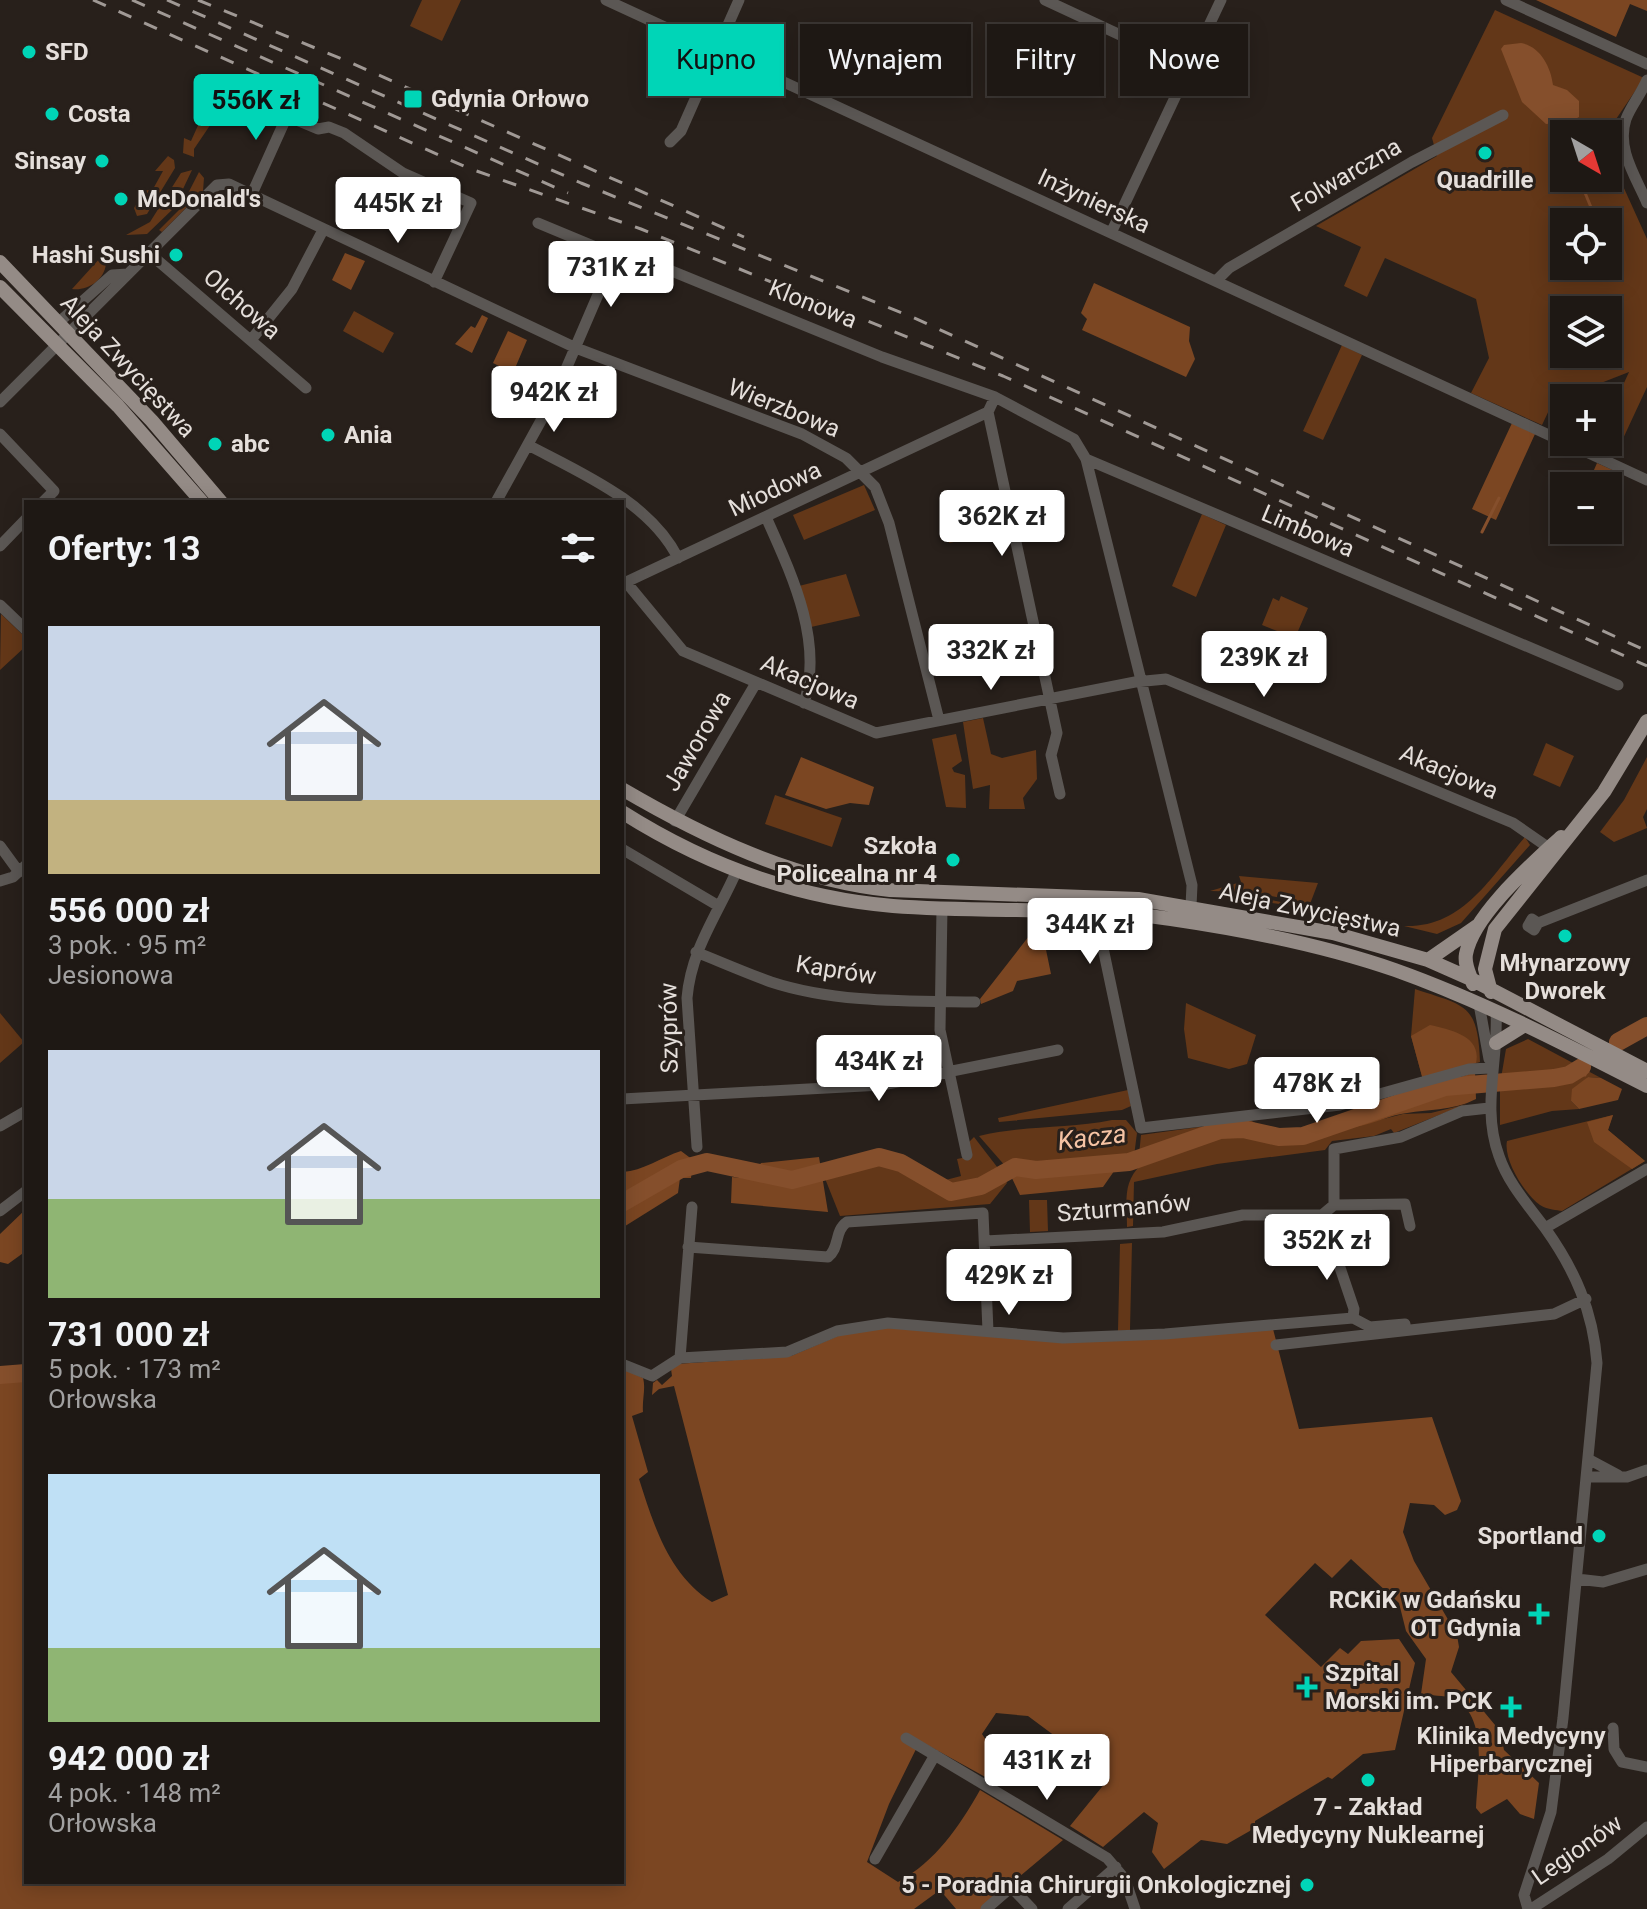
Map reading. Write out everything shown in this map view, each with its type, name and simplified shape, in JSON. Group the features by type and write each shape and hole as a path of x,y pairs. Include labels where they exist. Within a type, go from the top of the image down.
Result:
{"main road":[{"name":"Aleja Zwycięstwa","path":"0,262 219,500"},
{"name":"Aleja Zwycięstwa","path":"0,287 148,439 200,500"},
{"path":"1496,1011 1485,969 1495,929 1616,775 1647,721"},
{"name":"Aleja Zwycięstwa","path":"624,790 675,821 732,847 852,885 890,890 1091,896 1191,906 1333,933 1428,960 1490,988 1647,1071"},
{"name":"Aleja Zwycięstwa","path":"624,813 676,844 737,870 835,898 942,908 1100,913 1168,919 1283,940 1363,960 1496,1011 1647,1086"},
{"path":"1428,960 1479,924 1549,848 1582,818"},
{"path":"1479,924 1466,956 1479,1004"},
{"path":"1447,990 1485,969"},
{"path":"1479,1004 1490,988"},
{"path":"1496,1043 1525,1025"}],"street":[{"name":"Inżynierska","path":"606,0 658,24"},
{"path":"728,24 739,0"},
{"path":"1045,0 1120,35"},
{"path":"1210,24 1221,0"},
{"path":"1506,0 1647,64"},
{"path":"1647,80 1643,94 1627,116 1623,149 1647,203"},
{"name":"Inżynierska","path":"784,82 1550,436"},
{"path":"670,142 681,131 696,96"},
{"path":"1111,233 1175,96"},
{"name":"Folwarczna","path":"1216,281 1229,268 1399,169 1503,115"},
{"path":"251,196 287,116 318,129 329,127 344,133 403,173 471,203 434,282"},
{"name":"Wierzbowa","path":"149,253 217,185 225,183 576,348 802,434 846,458 879,496 896,545 939,720"},
{"name":"Klonowa","path":"538,223 615,255 630,254 882,357 995,397"},
{"path":"251,340 292,289 323,230"},
{"path":"0,402 57,345 64,328 149,253"},
{"name":"Olchowa","path":"149,253 306,388"},
{"path":"497,500 576,348 615,255"},
{"path":"995,397 988,412 1057,733 1051,755 1060,794"},
{"name":"Limbowa","path":"995,397 1074,439 1086,459 1618,685"},
{"name":"Miodowa","path":"624,583 863,474 988,412"},
{"path":"0,434 54,491 45,500"},
{"path":"528,445 623,500"},
{"name":"Inżynierska","path":"1595,456 1647,480"},
{"path":"1086,459 1192,885 1191,906"},
{"path":"624,501 642,514 678,558"},
{"path":"766,517 804,617 811,667 804,703"},
{"path":"0,546 24,521"},
{"name":"Akacjowa","path":"624,583 683,651 876,733 1141,681 1173,681 1513,823 1549,848"},
{"path":"0,605 24,628"},
{"name":"Jaworowa","path":"675,821 756,683"},
{"path":"0,846 22,869 0,881"},
{"path":"624,850 717,905"},
{"name":"Szyprów","path":"697,1147 687,998 696,952 737,870"},
{"path":"1538,923 1647,880"},
{"path":"942,908 940,1030 967,1155"},
{"path":"1100,913 1099,929 1141,1128 1340,1105 1469,1069 1490,1069"},
{"name":"Kaprów","path":"696,952 773,982 820,992 871,999 975,1002"},
{"path":"1479,1004 1490,1069"},
{"path":"1496,1011 1489,1108 1503,1166 1568,1262 1586,1299 1597,1363 1590,1460 1551,1812 1524,1895 1529,1909"},
{"path":"624,1099 693,1098 882,1085 1058,1050"},
{"path":"1353,1318 1354,1309 1332,1244 1325,1211 1334,1149 1401,1137 1462,1111 1489,1108"},
{"path":"0,1126 24,1112"},
{"path":"1545,1228 1647,1169"},
{"path":"0,1211 24,1193"},
{"name":"Szturmanów","path":"985,1241 1163,1232 1243,1215 1405,1204 1410,1226"},
{"path":"680,1358 692,1207"},
{"path":"688,1247 828,1257 834,1252 838,1232 847,1222 983,1213 988,1331"},
{"path":"1276,1345 1554,1314 1586,1299"},
{"path":"1353,1318 1363,1326 1379,1327 1570,1305"},
{"path":"624,1365 652,1376 680,1358 799,1350 837,1331 888,1323 1063,1338 1353,1318"},
{"path":"1339,1321 1341,1338"},
{"path":"1590,1460 1627,1477"},
{"path":"1587,1477 1627,1477 1647,1470"},
{"path":"1594,1580 1647,1562"},
{"path":"1577,1579 1603,1582 1647,1569"},
{"path":"1613,1728 1614,1749 1622,1762 1647,1767"},
{"path":"906,1738 1099,1852 1116,1867 1129,1887 1135,1909"},
{"path":"875,1859 935,1755"},
{"name":"Legionów","path":"1529,1909 1608,1859 1647,1827"},
{"path":"1068,1909 1116,1867"},
{"path":"986,1909 1009,1889 1014,1890 1032,1909"}],"shaded area":[{"path":"422,0 461,0 442,41 410,26"},
{"path":"1536,0 1647,0 1647,11 1630,4 1616,37"},
{"path":"1495,10 1644,78 1615,120 1550,120 1550,192 1622,192 1622,182 1647,239 1647,387 1622,441 1622,387 1629,372 1598,384 1550,384 1550,408 1542,425 1471,393 1489,358 1476,299 1385,258 1367,297 1344,286 1361,247 1316,226 1437,156 1432,138"},
{"path":"1521,43 1534,48 1550,71 1553,85 1567,90 1579,101 1579,117 1550,120 1550,124 1546,124 1522,102 1501,49 1504,45"},
{"path":"239,91 226,112 201,119 214,93"},
{"path":"225,115 221,121 215,118 194,149 194,157 183,153 184,138 191,141 200,121"},
{"path":"168,156 174,160 175,168 147,214 137,216 134,208 144,191 153,189 163,171 155,171"},
{"path":"192,170 174,208 147,234 126,235 150,222 181,173"},
{"path":"199,172 204,178 203,191 162,232 159,230 180,209"},
{"path":"345,253 365,261 351,290 332,280"},
{"path":"101,257 106,264 98,280 89,286 72,289"},
{"path":"1094,283 1190,327 1189,341 1195,359 1186,377 1082,330 1087,319 1081,313"},
{"path":"354,311 394,333 383,353 343,331"},
{"path":"482,315 488,318 472,353 455,344 471,326 475,328"},
{"path":"508,331 527,340 513,373 493,363"},
{"path":"1342,345 1362,355 1323,440 1303,431"},
{"path":"1512,423 1535,434 1496,520 1472,509"},
{"path":"1597,463 1617,472 1593,472"},
{"path":"864,485 875,510 804,540 793,515"},
{"path":"993,498 1002,532 949,543 942,509"},
{"path":"1202,514 1226,525 1196,597 1172,586"},
{"path":"846,574 860,616 811,627 799,586"},
{"path":"1281,596 1308,608 1295,638 1262,625 1273,598 1279,601"},
{"path":"1,614 24,636 24,648 0,670"},
{"path":"983,718 991,754 1002,758 1036,750 1037,779 1023,798 1025,809 989,809 990,785 973,789 963,722"},
{"path":"956,734 962,761 952,768 954,772 965,775 966,808 946,807 932,739"},
{"path":"1546,743 1574,756 1560,787 1533,775"},
{"path":"801,757 874,787 869,805 850,803 826,809 785,795"},
{"path":"1647,757 1647,809 1643,817 1647,828 1614,842 1600,832 1624,800"},
{"path":"775,795 842,818 832,847 765,824"},
{"path":"1525,837 1530,845 1461,923 1437,934 1404,926 1443,919 1459,910 1487,884"},
{"path":"1239,876 1318,883 1310,904 1251,892 1210,891 1241,882"},
{"path":"1243,894 1310,908 1218,896"},
{"path":"1029,936 1044,940 1051,974 1017,981 1013,991 981,1004 980,999"},
{"path":"1415,989 1446,999 1466,1010 1476,1029 1480,1062 1423,1080 1411,1036"},
{"path":"1186,1003 1256,1035 1247,1064 1229,1069 1188,1058 1184,1029"},
{"path":"0,1013 24,1042 0,1063"},
{"path":"1430,1025 1470,1040 1477,1054 1476,1063 1423,1080 1411,1036"},
{"path":"1528,1039 1601,1078 1588,1077 1571,1101 1579,1109 1552,1111 1500,1125 1500,1084 1506,1049"},
{"path":"1475,1072 1476,1099 1467,1103 1401,1114 1363,1125 1339,1126 1339,1121 1348,1115"},
{"path":"1588,1077 1601,1078 1622,1089 1618,1100 1579,1109 1571,1101 1572,1089"},
{"path":"1128,1090 1131,1106 1122,1110 999,1122 998,1118"},
{"path":"1467,1104 1394,1133 1391,1129 1374,1136 1332,1141 1325,1150 1217,1164 1134,1182 1133,1226 1127,1227 1128,1186 1141,1165 1140,1160 1184,1143 1230,1132 1266,1141 1295,1141 1339,1126 1348,1128 1403,1114 1431,1113"},
{"path":"1613,1115 1608,1130 1645,1161 1562,1211 1546,1208 1534,1200 1512,1167 1507,1141"},
{"path":"1613,1115 1608,1130 1645,1161 1632,1169 1594,1142 1587,1122"},
{"path":"1126,1120 1137,1133 1134,1156 1007,1168 979,1136 1013,1130"},
{"path":"1250,1120 1270,1131 1222,1127 1139,1155 1141,1135"},
{"path":"974,1137 1001,1172 971,1186 947,1188 939,1185 938,1182 961,1176 957,1159 972,1156 969,1142"},
{"path":"681,1151 693,1160 691,1178 680,1178 678,1193 624,1227 624,1172"},
{"path":"819,1157 828,1212 731,1203 732,1177 751,1179 761,1163"},
{"path":"877,1163 894,1167 948,1193 963,1194 1003,1175 1007,1183 990,1204 840,1216 824,1176"},
{"path":"1119,1164 1103,1187 1020,1195 1009,1172"},
{"path":"1029,1200 1047,1200 1048,1231 1030,1232"},
{"path":"24,1211 24,1252 8,1264 0,1262 0,1234"},
{"path":"1132,1243 1130,1330 1118,1331 1120,1244"},
{"path":"887,1327 1017,1339 1273,1329 1299,1429 1432,1417 1461,1501 1457,1510 1445,1515 1434,1505 1410,1503 1403,1532 1414,1561 1457,1635 1459,1647 1451,1672 1500,1731 1504,1750 1539,1783 1534,1819 1520,1814 1507,1799 1481,1814 1476,1808 1479,1747 1472,1718 1464,1706 1452,1698 1421,1694 1426,1659 1406,1631 1399,1603 1351,1559 1332,1578 1315,1563 1265,1615 1321,1667 1340,1648 1348,1654 1361,1641 1399,1639 1415,1663 1395,1750 1363,1754 1332,1779 1328,1777 1255,1821 1255,1828 1227,1844 1201,1840 1164,1869 1152,1852 1158,1823 1144,1812 1103,1847 1070,1826 1110,1777 1028,1716 996,1713 982,1734 1000,1761 989,1779 920,1741 889,1804 867,1862 898,1882 912,1874 945,1842 980,1790 1063,1840 981,1909 956,1909 940,1890 914,1909 0,1909 0,1377 24,1370 24,1884 624,1884 624,1369 643,1378 644,1382 643,1412 632,1416 648,1472 639,1479 651,1514 674,1564 697,1591 712,1602 728,1595 674,1386 659,1389 652,1395 653,1383 657,1380 662,1385 672,1376 671,1369 676,1364 791,1356 840,1335"}],"waterway":[{"path":"1585,192 1591,208"},
{"path":"1482,532 1499,498"},
{"name":"Kacza","path":"1618,1042 1647,1026"},
{"name":"Kacza","path":"624,1202 681,1169 707,1162 792,1180 879,1157 901,1163 951,1192 981,1186 1015,1167 1036,1170 1129,1162 1220,1130 1243,1129 1279,1137 1303,1136 1445,1087 1554,1078 1569,1075 1582,1067"},
{"path":"1573,1073 1585,1075"},
{"name":"Kacza","path":"0,1375 24,1373"}],"railway":[{"path":"93,0 468,168 641,229 1003,376 1647,666"},
{"path":"132,0 568,193"},
{"path":"167,0 581,183 912,317 1647,651"},
{"path":"198,0 347,61 744,237"}],"place":[{"name":"SFD","path":"29,52"},
{"name":"Gdynia Orłowo","path":"413,99"},
{"name":"Costa","path":"52,114"},
{"name":"Quadrille","path":"1485,153"},
{"name":"Sinsay","path":"102,161"},
{"name":"McDonald's","path":"121,199"},
{"name":"Hashi Sushi","path":"176,255"},
{"name":"Ania","path":"328,435"},
{"name":"abc","path":"215,444"},
{"name":"Szkoła Policealna nr 4","path":"953,860"},
{"name":"Młynarzowy Dworek","path":"1565,936"},
{"name":"Sportland","path":"1599,1536"},
{"name":"RCKiK w Gdańsku OT Gdynia","path":"1539,1614"},
{"name":"Szpital Morski im. PCK","path":"1307,1687"},
{"name":"Klinika Medycyny Hiperbarycznej","path":"1511,1707"},
{"name":"7 - Zakład Medycyny Nuklearnej","path":"1368,1780"},
{"name":"5 - Poradnia Chirurgii Onkologicznej","path":"1307,1885"}]}
